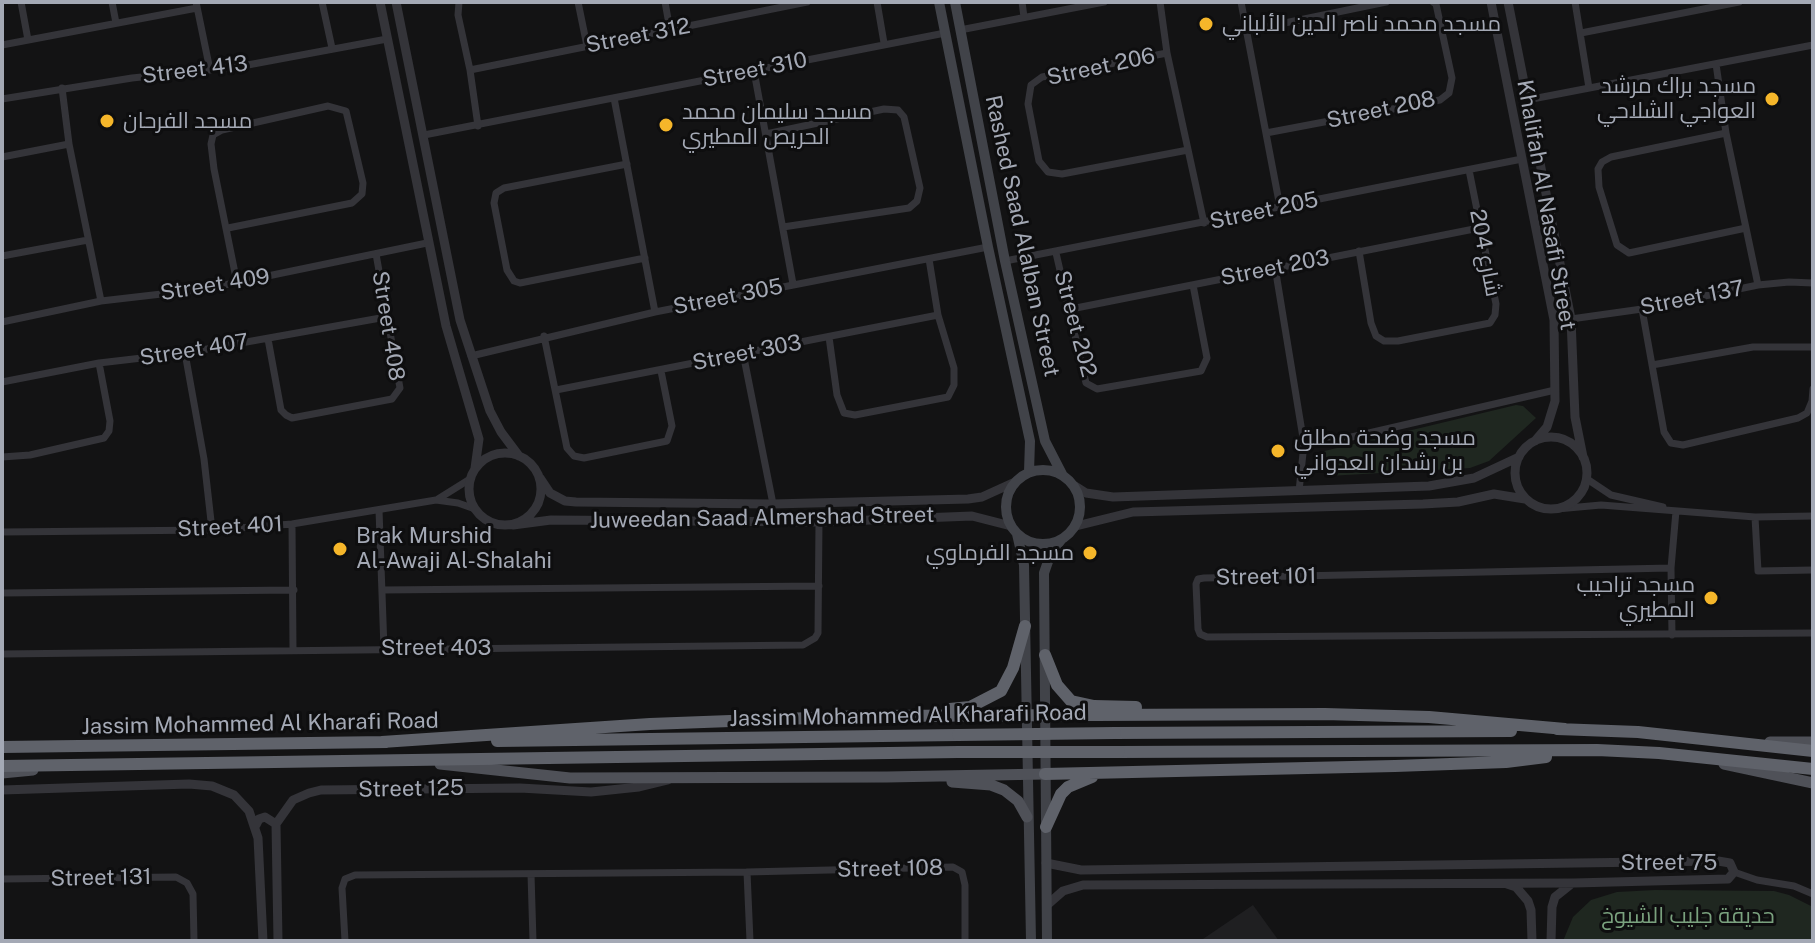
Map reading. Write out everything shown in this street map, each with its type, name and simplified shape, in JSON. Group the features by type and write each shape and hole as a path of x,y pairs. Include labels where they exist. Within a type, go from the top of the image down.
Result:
{"highway":[{"path":"864,716 970,707 985,701 1001,691 1013,668 1025,626"},
{"path":"1045,655 1057,685 1071,701 1094,706 1220,708 1267,715"},
{"path":"382,742 650,724 864,716 1429,717 1565,729"},
{"name":"Jassim Mohammed Al Kharafi Road","path":"2,746 1115,733 1453,733 1565,729 1730,741 1813,751"},
{"path":"1045,774 1506,762 1597,750"},
{"name":"Jassim Mohammed Al Kharafi Road","path":"2,766 958,752 1597,750 1813,769"},
{"path":"1046,827 1057,801 1068,787 1112,773"}],"main road":[{"name":"Rashed Saad Alalban Street","path":"939,2 1030,441 1029,472"},
{"name":"Rashed Saad Alalban Street","path":"955,2 1005,261 1045,441 1062,474"},
{"path":"954,83 970,80"},
{"path":"980,206 988,211 996,204"},
{"path":"1031,941 1023,552 1006,503 1015,482 1029,472 1040,469 1062,474 1075,486 1081,506 1076,526 1061,540 1046,562 1044,573 1047,941"},
{"path":"1014,530 1038,544 1061,540"},
{"path":"1730,741 1813,742"},
{"path":"1697,757 1813,783"},
{"path":"403,760 570,778 1045,774"},
{"path":"2,773 101,764"},
{"path":"887,777 991,785 1011,795 1027,817"}],"street":[{"path":"21,2 28,40"},
{"path":"112,2 116,23"},
{"path":"322,2 332,48"},
{"path":"380,2 427,243 454,359 477,428 479,451 470,479 470,500 475,509 492,523 513,525 523,521 537,508 542,489 540,478 529,461 507,453 495,454 475,468"},
{"path":"396,2 460,320 490,411 519,456"},
{"path":"459,2 458,15 478,126"},
{"path":"578,2 587,46"},
{"path":"665,2 670,30"},
{"path":"750,2 752,13"},
{"name":"Street 312","path":"470,70 807,2"},
{"path":"877,2 884,43"},
{"path":"1022,2 1024,17"},
{"path":"960,30 1104,2"},
{"path":"1160,2 1167,53 1204,223"},
{"path":"1241,2 1280,207"},
{"path":"1246,31 1386,2"},
{"name":"Street 208","path":"1266,133 1440,100 1449,93 1452,78 1436,4 1433,2"},
{"path":"1575,2 1589,88"},
{"path":"1581,33 1707,5 1739,2"},
{"path":"2,45 197,5 210,70"},
{"path":"1492,7 1504,9 1509,6"},
{"name":"Khalifah Al Nasafi Street","path":"1509,6 1571,319 1575,417 1583,457"},
{"name":"Khalifah Al Nasafi Street","path":"1492,7 1554,320 1555,390 1552,416 1535,441"},
{"name":"Street 310","path":"424,135 945,33"},
{"name":"Street 413","path":"2,99 62,88 210,70 387,39"},
{"path":"1527,100 1813,45"},
{"name":"Street 206","path":"1167,53 1042,77 1031,85 1028,104 1039,161 1048,172 1062,174 1188,150"},
{"path":"1716,64 1726,133 1758,285"},
{"path":"754,71 793,284"},
{"path":"62,88 69,144 101,301"},
{"path":"614,98 655,312"},
{"path":"228,228 352,203 362,194 363,183 346,111 328,106 222,130 213,135 214,169 237,283"},
{"path":"766,134 884,109 898,110 904,117 920,188 917,201 909,208 783,227"},
{"path":"1726,133 1611,157 1602,162 1598,169 1599,187 1614,239 1629,253 1746,228"},
{"path":"2,157 69,144"},
{"name":"Street 205","path":"1005,261 1522,159"},
{"path":"627,164 504,188 496,193 494,203 507,270 514,281 520,283 645,258"},
{"name":"شارع 204","path":"1359,251 1371,323 1376,336 1384,341 1490,323 1496,304 1469,170"},
{"name":"Street 203","path":"1071,309 1479,228"},
{"path":"2,256 88,240"},
{"name":"Street 409","path":"2,322 101,301 205,289 427,243"},
{"name":"Street 305","path":"471,356 544,336 655,312 988,247"},
{"name":"Street 202","path":"1056,253 1086,383 1097,389 1201,371 1207,358 1193,285"},
{"name":"Street 408","path":"268,339 281,410 292,418 392,399 400,388 376,254"},
{"path":"829,337 837,395 844,413 855,415 948,397 954,385 954,368 938,315 929,259"},
{"path":"1543,268 1550,273 1560,265"},
{"path":"1275,267 1304,444 1299,491"},
{"name":"Street 137","path":"1571,319 1642,309 1758,285 1813,283"},
{"path":"1642,309 1664,432 1671,443 1676,445 1798,418 1807,413 1813,389"},
{"name":"Street 303","path":"556,390 938,315"},
{"name":"Street 407","path":"2,382 99,363 185,353 386,317"},
{"path":"544,336 567,448 574,456 584,458 667,441 672,426 661,371"},
{"path":"1652,365 1753,347 1813,347"},
{"path":"185,353 204,459 212,530"},
{"path":"743,353 773,504"},
{"path":"2,457 30,455 104,438 110,421 99,363"},
{"path":"1304,444 1330,442 1555,390"},
{"path":"1075,486 1086,493 1113,497 1429,486 1474,478 1519,457 1535,441 1546,438 1568,441 1583,457 1587,479 1582,493 1571,504 1557,509"},
{"path":"1519,457 1515,479 1525,499"},
{"name":"Juweedan Saad Almershad Street","path":"540,478 550,493 565,501 773,504 968,499 982,497 1015,482"},
{"name":"Street 401","path":"436,500 470,479"},
{"path":"1587,479 1611,495 1676,511"},
{"path":"1184,493 1189,500 1185,509"},
{"path":"1201,509 1197,501 1202,493"},
{"path":"1076,526 1133,512 1423,504 1458,502 1494,494 1525,499 1545,509 1601,505 1755,517 1813,516"},
{"name":"Street 401","path":"2,535 22,531 212,530 292,524 436,500 475,509"},
{"path":"379,510 384,649"},
{"path":"1672,635 1671,568 1676,511"},
{"name":"Juweedan Saad Almershad Street","path":"513,525 551,520 819,522 972,516 1014,530"},
{"path":"1755,517 1758,571 1813,570"},
{"name":"Street 403","path":"2,654 803,645 818,633 819,522"},
{"path":"292,524 293,650"},
{"name":"Street 101","path":"1671,568 1204,578 1198,579 1196,584 1198,629 1200,634 1207,637 1813,633"},
{"path":"382,590 819,586"},
{"path":"2,593 294,590"},
{"name":"Street 125","path":"276,824 293,800 321,790 520,788 591,792 639,787 677,778"},
{"path":"2,790 189,784 212,786 234,795 256,825 263,941"},
{"path":"256,825 259,819 265,817 276,824 278,941"},
{"name":"Street 75","path":"1046,863 1081,870 1718,861 1730,863 1734,872 1728,879 1574,883 1083,885 1063,891 1047,905"},
{"path":"1586,864 1593,874 1587,882"},
{"name":"Street 108","path":"345,941 342,888 345,879 355,875 953,867 962,872 965,885 965,941"},
{"path":"1197,868 1192,876 1197,884"},
{"path":"747,872 750,941"},
{"path":"1734,872 1757,880 1794,886 1813,894"},
{"path":"531,874 533,941"},
{"name":"Street 131","path":"2,879 176,877 187,883 193,894 194,941"},
{"path":"1504,883 1516,887 1528,901 1532,941"},
{"path":"1551,941 1555,897 1574,883"}],"shaded area":[{"path":"1253,905 1279,941 1200,941"}],"green space":[{"path":"1516,405 1523,406 1536,418 1489,461 1470,468 1328,476 1317,465 1316,453"},
{"name":"حديقة جليب الشيوخ","path":"1774,891 1789,895 1813,907 1813,941 1563,941 1573,917 1591,900 1617,892"}],"place":[{"name":"مسجد محمد ناصر الدين الألباني","path":"1206,24"},
{"name":"مسجد براك مرشد العواجي الشلاحي","path":"1772,99"},
{"name":"مسجد الفرحان","path":"107,121"},
{"name":"مسجد سليمان محمد الحريص المطيري","path":"666,125"},
{"name":"مسجد وضحة مطلق بن رشدان العدواني","path":"1278,451"},
{"name":"Brak Murshid Al-Awaji Al-Shalahi","path":"340,549"},
{"name":"مسجد الفرماوي","path":"1090,553"},
{"name":"مسجد تراحيب المطيري","path":"1711,598"}]}
